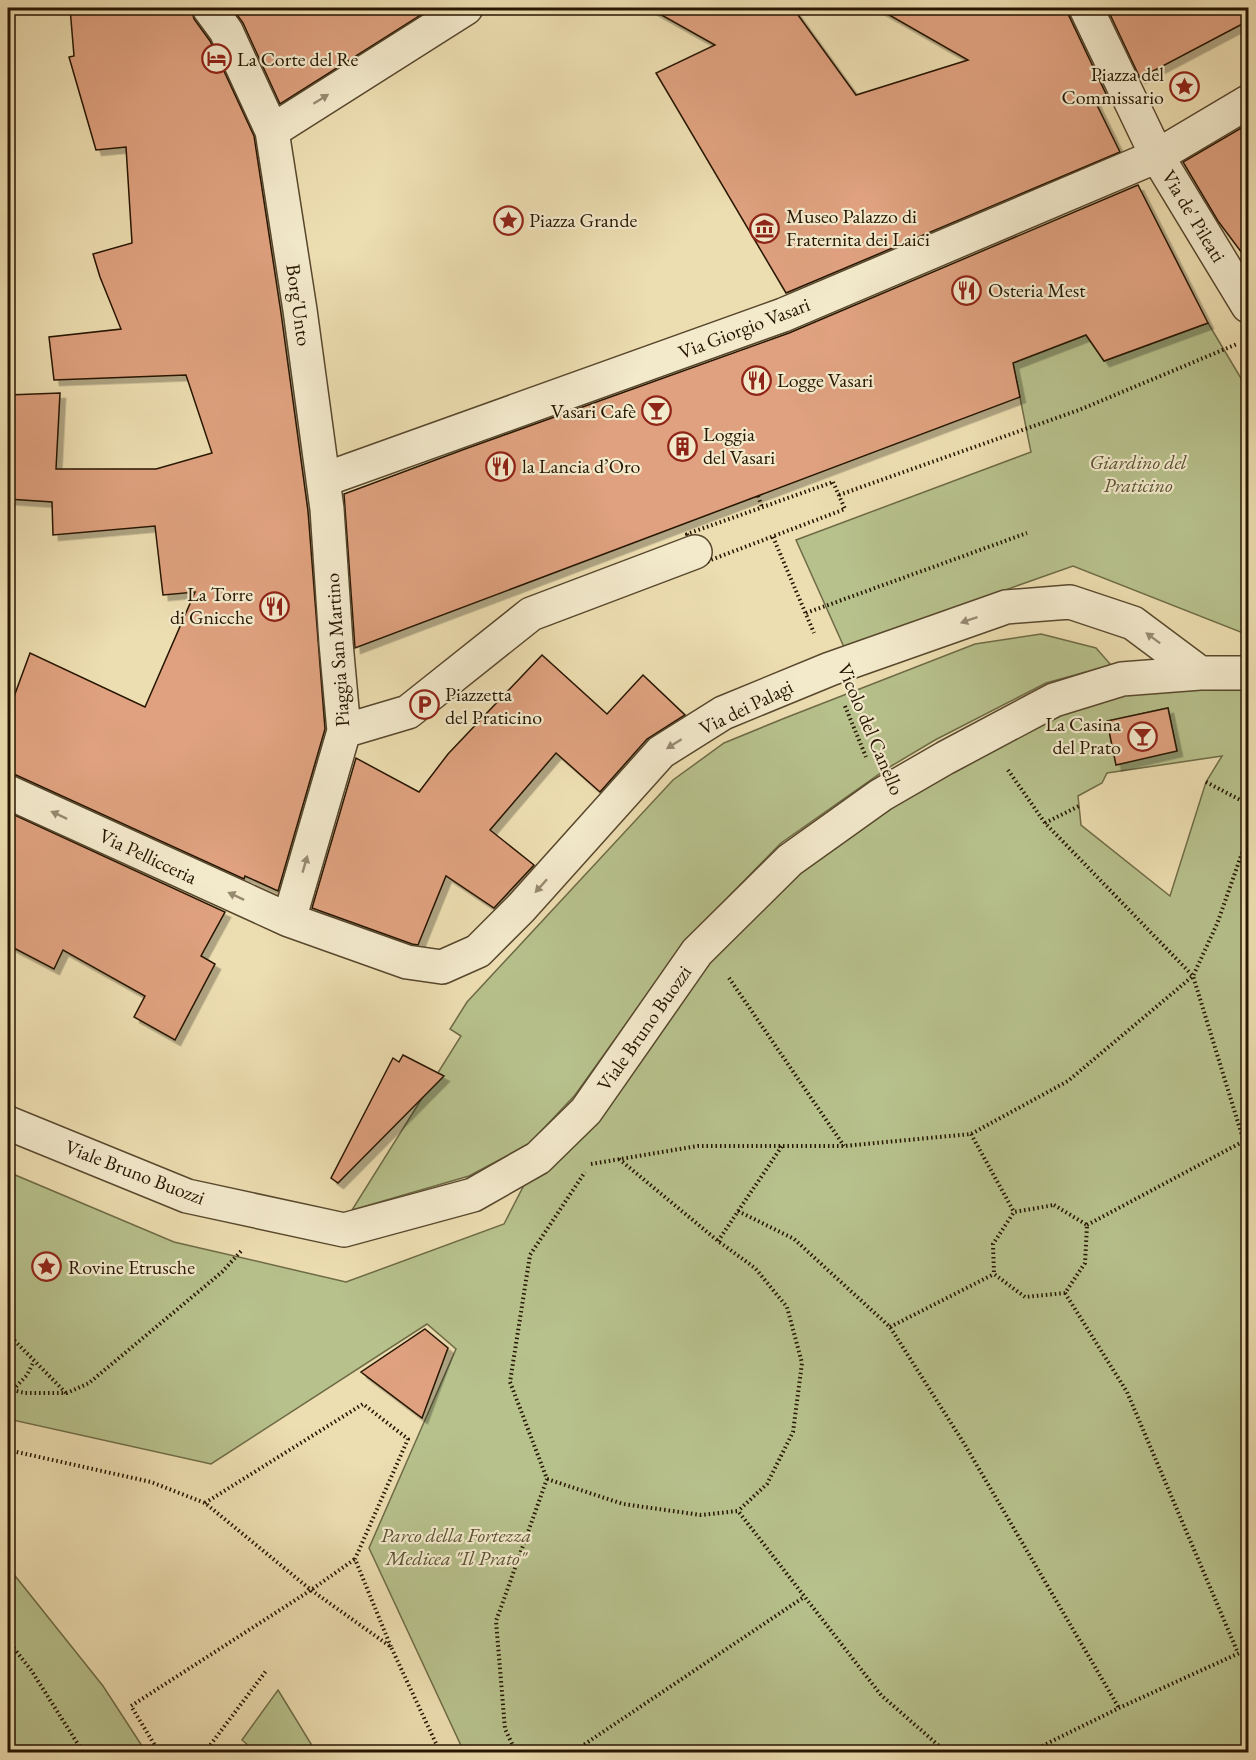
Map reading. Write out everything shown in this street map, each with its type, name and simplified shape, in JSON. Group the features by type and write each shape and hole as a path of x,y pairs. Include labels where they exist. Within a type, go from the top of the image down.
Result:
{"street":[{"name":"Borg'Unto","path":"209,8 226,31 272,131 323,480"},
{"path":"272,131 466,8"},
{"name":"Via de' Pileati","path":"1086,8 1157,156 1248,306"},
{"name":"Via Giorgio Vasari","path":"323,480 783,315 1157,156 1248,102"},
{"name":"Piaggia San Martino","path":"289,920 344,731 323,480"},
{"path":"344,731 408,712 531,614 695,552"},
{"name":"Via dei Palagi","path":"289,920 407,962 442,967 478,951 521,908 661,752 723,713 826,662 1006,607 1070,602 1134,623 1200,673"},
{"name":"Viale Bruno Buozzi","path":"8,1123 187,1196 344,1230 473,1195 538,1158 586,1111 697,952 790,860 881,795 1054,700 1122,679 1200,673 1248,673"},
{"name":"Via Pellicceria","path":"8,792 289,920"}],"path":[{"path":"839,495 1079,410 1238,344"},
{"path":"742,515 833,482 839,495 845,509 755,544"},
{"path":"758,496 762,507"},
{"path":"806,612 1027,533"},
{"name":"Vicolo del Canello","path":"773,537 881,795"},
{"path":"1006,767 1045,823 1193,976 1248,1155"},
{"path":"1206,782 1248,804"},
{"path":"1045,823 1079,806"},
{"path":"590,1164 698,1146 844,1146 971,1134 1068,1081 1193,976 1217,924 1248,836"},
{"path":"725,972 844,1146"},
{"path":"971,1134 1014,1212"},
{"path":"1087,1225 1244,1140"},
{"path":"718,1241 782,1146"},
{"path":"516,1752 505,1729 496,1621 547,1479 510,1382 530,1255 596,1154"},
{"path":"547,1479 623,1504 701,1515 738,1511 767,1484 793,1432 802,1363 787,1307 755,1268 718,1241 619,1159"},
{"path":"994,1274 993,1244 1014,1212 1054,1205 1087,1225"},
{"path":"738,1211 794,1239 890,1327 965,1445 1119,1708"},
{"path":"1065,1293 1085,1263 1087,1225"},
{"path":"10,1389 25,1393 67,1393 89,1383 222,1272 245,1247"},
{"path":"890,1327 994,1274"},
{"path":"994,1274 1025,1297 1065,1293"},
{"path":"1065,1293 1127,1392 1239,1653"},
{"path":"8,1334 67,1393"},
{"path":"10,1389 27,1375 34,1361"},
{"path":"159,1752 131,1707 355,1559 408,1439 363,1404 205,1503"},
{"path":"8,1450 150,1482 205,1503 311,1590 391,1647"},
{"path":"738,1511 881,1695 946,1752"},
{"path":"355,1559 391,1647 440,1752"},
{"path":"573,1752 804,1597"},
{"path":"8,1641 31,1670 83,1752"},
{"path":"1030,1752 1248,1649"},
{"path":"205,1752 266,1671"}],"green space":[{"name":"Giardino del Praticino","path":"1208,323 1248,390 1248,635 1073,566 844,647 796,540 1031,452 1013,363 1086,335 1104,361"},
{"path":"1041,634 1096,648 1111,665 1046,683 935,740 888,768 781,843 687,939 575,1095 529,1144 469,1176 352,1210 461,1036 450,1029 467,1002 673,780 724,743 785,718 975,644"},
{"name":"Parco della Fortezza Medicea \"Il Prato\"","path":"1248,673 1248,1752 464,1752 369,1548 456,1349 427,1324 211,1464 8,1419 8,1172 174,1242 346,1282 504,1224 538,1158 790,860 1054,700","holes":["1168,708 1177,751 1116,764 1107,721","1222,756 1206,782 1170,896 1081,825 1078,796 1102,783 1107,773"]},
{"path":"8,1567 103,1686 146,1752 8,1752"},
{"path":"278,1690 316,1752 256,1752 242,1740"}],"building":[{"path":"70,8 191,8 194,19 210,41 254,136 308,511 325,729 278,891 245,876 244,879 8,773 8,713 30,653 145,707 195,592 163,595 155,526 53,535 52,502 8,499 8,395 60,393 56,469 156,469 212,453 186,375 54,380 49,337 121,329 93,254 132,243 126,147 96,150 69,57 74,56"},
{"path":"232,8 432,8 280,104 243,23"},
{"path":"649,8 793,8 856,95 968,60 877,8 1067,8 1106,94 1095,101 1120,152 786,293 656,73 715,45"},
{"path":"1107,8 1248,8 1248,21 1140,78"},
{"path":"1248,124 1248,261 1218,221 1183,162"},
{"name":"Loggia del Vasari","path":"1138,185 1208,323 1104,361 1086,335 1013,363 1020,397 355,648 344,494 789,333"},
{"path":"542,655 607,714 643,675 685,715 647,739 600,792 556,753 490,830 534,865 494,908 446,876 418,945 312,908 356,758 419,792 448,754"},
{"name":"La Casina del Prato","path":"1168,708 1177,751 1116,765 1107,721"},
{"path":"8,812 225,912 201,956 215,964 175,1040 134,1017 145,996 63,950 54,969 8,945"},
{"path":"403,1055 444,1076 338,1183 331,1178 393,1058 399,1062"},
{"path":"425,1329 448,1348 422,1418 361,1372"}],"place":[{"name":"La Corte del Re","path":"216,59"},
{"name":"Piazza del Commissario","path":"1185,86"},
{"name":"Piazza Grande","path":"508,220"},
{"name":"Museo Palazzo di Fraternita dei Laici","path":"765,228"},
{"name":"Osteria Mest","path":"967,290"},
{"name":"Logge Vasari","path":"756,380"},
{"name":"Vasari Cafè","path":"657,411"},
{"name":"Loggia del Vasari","path":"682,446"},
{"name":"la Lancia d’Oro","path":"501,466"},
{"name":"La Torre di Gnicche","path":"274,606"},
{"name":"Piazzetta del Praticino","path":"424,705"},
{"name":"La Casina del Prato","path":"1142,736"},
{"name":"Rovine Etrusche","path":"47,1267"}]}
